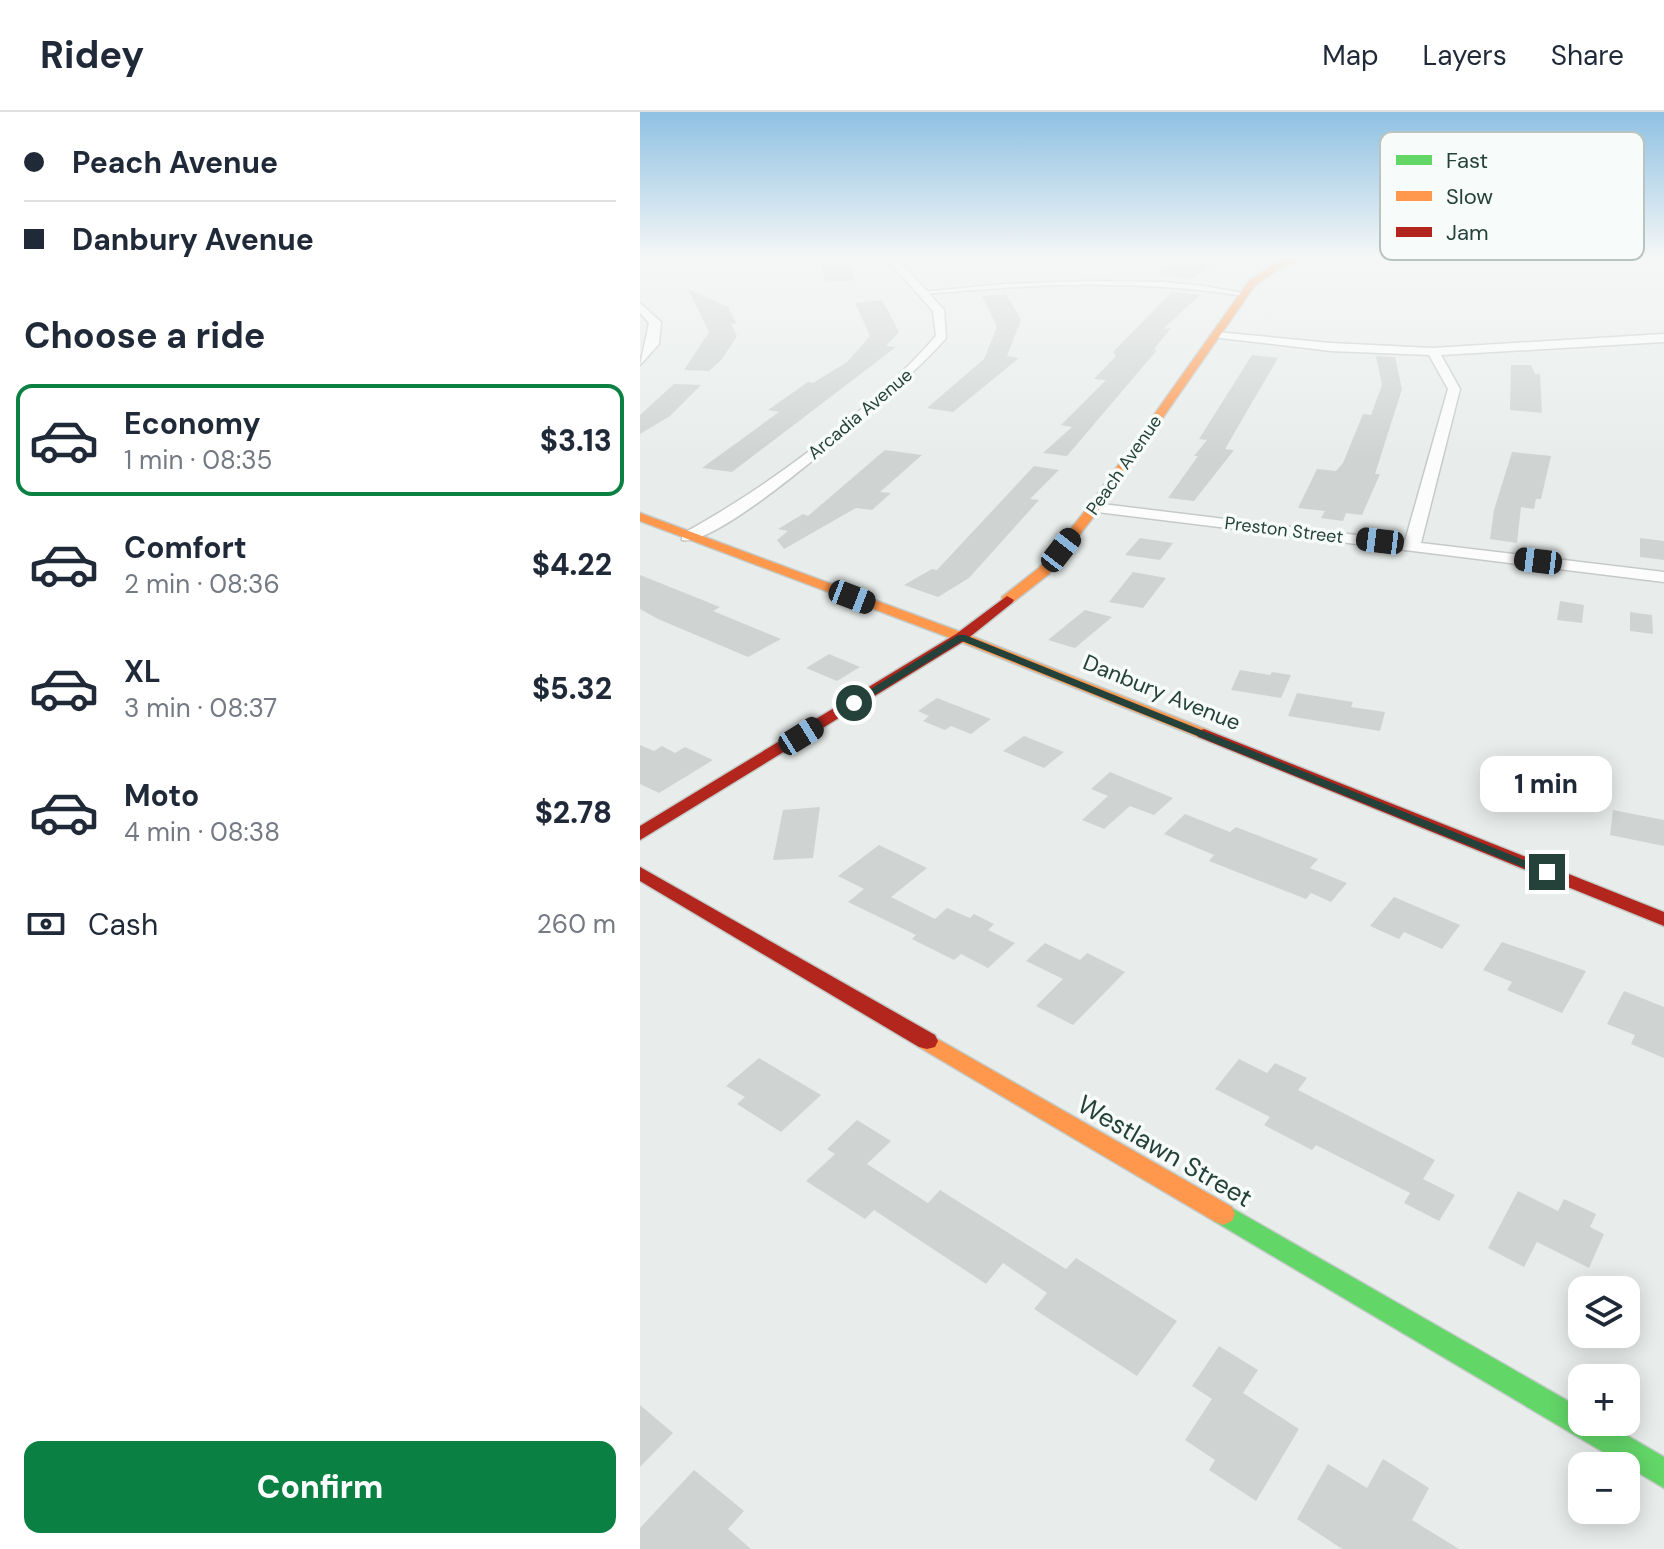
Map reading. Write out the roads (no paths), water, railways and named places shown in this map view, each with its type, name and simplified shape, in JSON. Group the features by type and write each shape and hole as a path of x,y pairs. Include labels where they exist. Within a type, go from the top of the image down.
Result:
{"street":[{"path":"640,361 653,344 655,324"},
{"name":"Arcadia Avenue","path":"688,537 726,517 782,480 917,367 942,336 940,324"},
{"name":"Peach Avenue","path":"640,834 961,637 1044,571 1094,508 1223,324"},
{"path":"1216,335 1331,347 1433,352 1664,338"},
{"path":"1412,545 1454,389 1433,352"},
{"name":"Preston Street","path":"1094,508 1664,577"},
{"name":"Danbury Avenue","path":"640,517 961,637 1664,919"},
{"name":"Westlawn Street","path":"640,873 1664,1473"}]}
